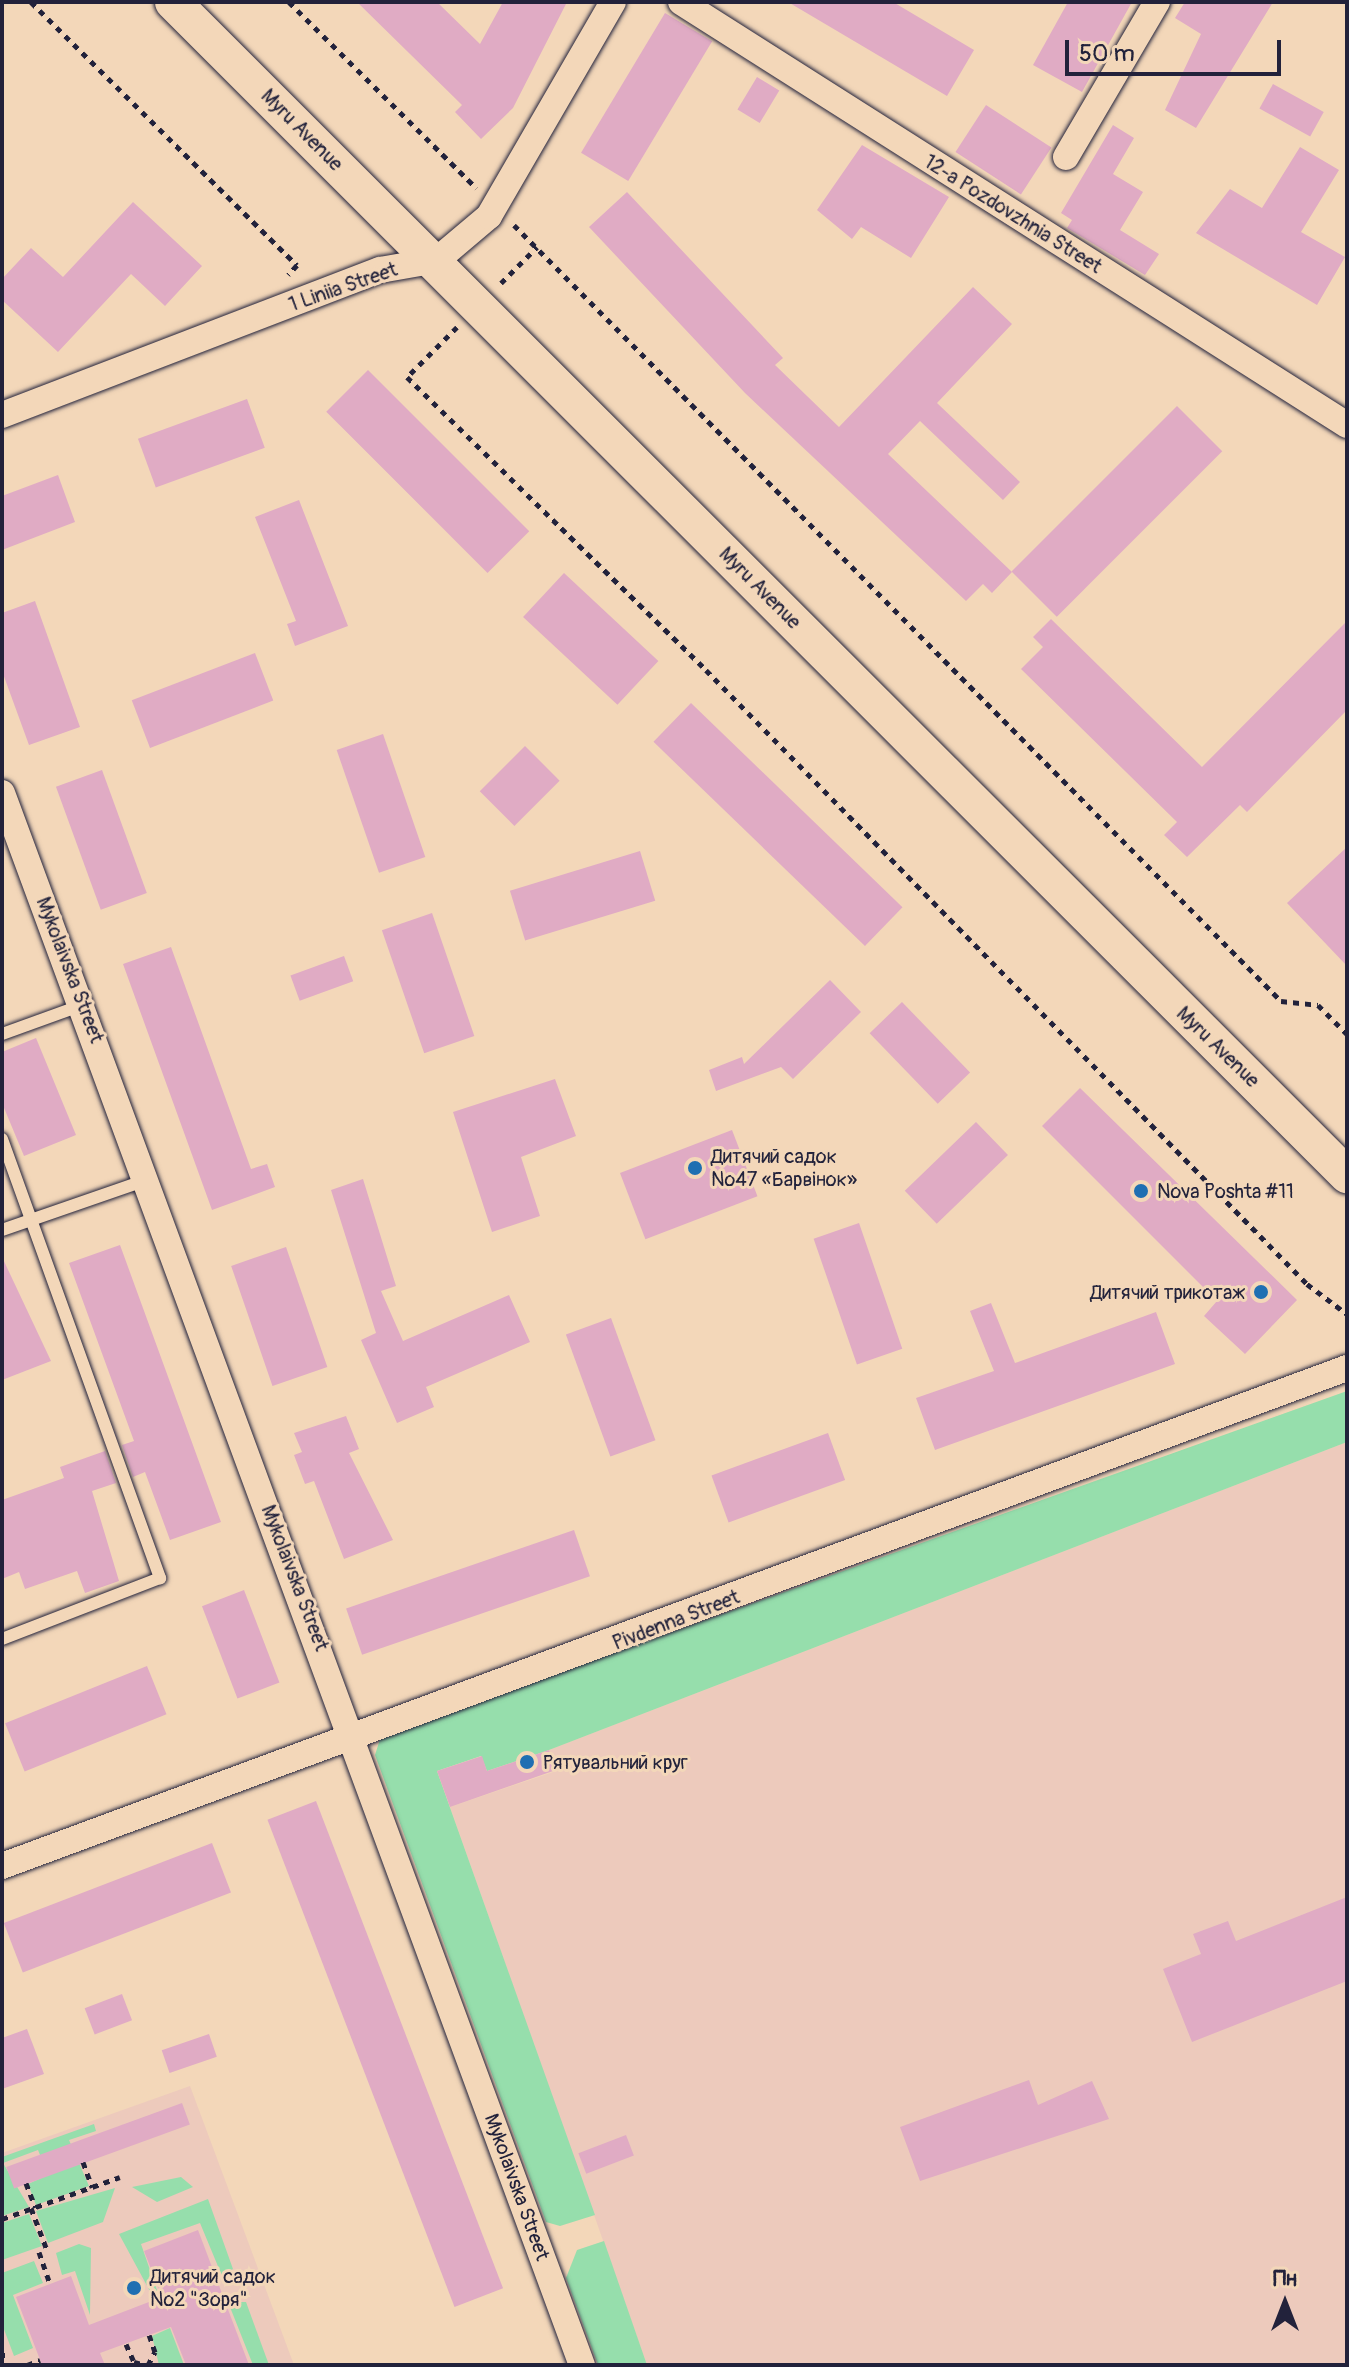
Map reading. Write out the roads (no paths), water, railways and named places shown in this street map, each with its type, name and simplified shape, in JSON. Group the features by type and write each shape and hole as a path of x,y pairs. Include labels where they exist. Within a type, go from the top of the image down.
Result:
{"main road":[{"name":"Myru Avenue","path":"173,2 437,260 1347,1175"}],"street":[{"path":"437,260 495,206 613,2"},
{"name":"12-a Pozdovzhnia Street","path":"681,2 1347,425"},
{"path":"1066,157 1157,2"},
{"name":"1 Liniia Street","path":"2,415 380,270 437,260"},
{"name":"Mykolaivska Street","path":"2,793 84,1004 357,1740 582,2365"},
{"name":"Pivdenna Street","path":"2,1866 357,1740 1347,1368"}],"lane":[{"path":"2,1034 84,1004"},
{"path":"2,1139 160,1578 2,1639"},
{"path":"2,1230 148,1179"}],"place":[{"name":"Дитячий садок №47 «Барвінок»","path":"695,1168"},
{"name":"Nova Poshta #11","path":"1141,1191"},
{"name":"Дитячий трикотаж","path":"1261,1292"},
{"name":"Рятувальний круг","path":"527,1762"},
{"name":"Дитячий садок №2 \"Зоря\"","path":"134,2288"}]}
